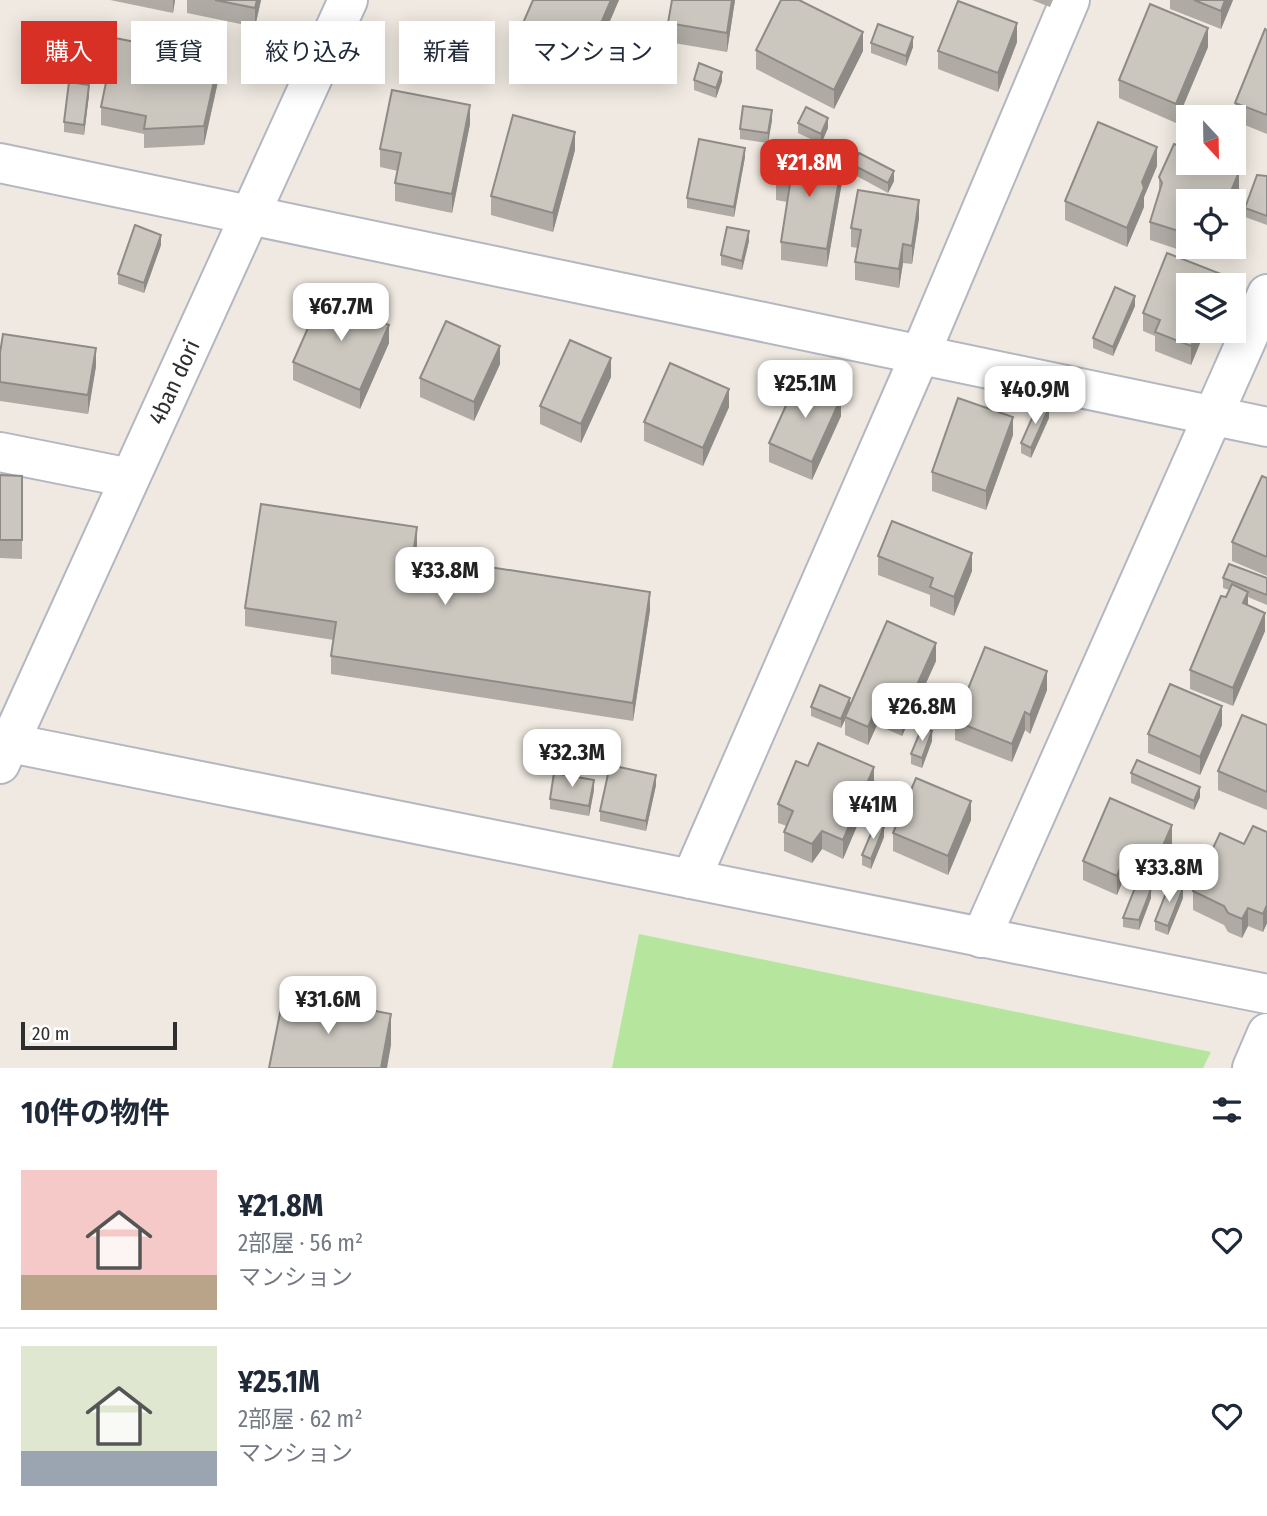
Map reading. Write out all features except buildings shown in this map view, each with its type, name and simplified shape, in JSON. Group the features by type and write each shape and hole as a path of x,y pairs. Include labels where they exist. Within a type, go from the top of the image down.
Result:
{"street":[{"name":"4ban dori","path":"5,753 348,0"},
{"path":"691,879 1070,0"},
{"path":"0,163 1267,426"},
{"path":"981,938 1267,294"},
{"path":"0,452 130,478"},
{"path":"5,753 691,879 1267,994"},
{"path":"1252,1068 1267,1032"}],"green space":[{"path":"639,934 1211,1052 1203,1068 612,1068"}]}
